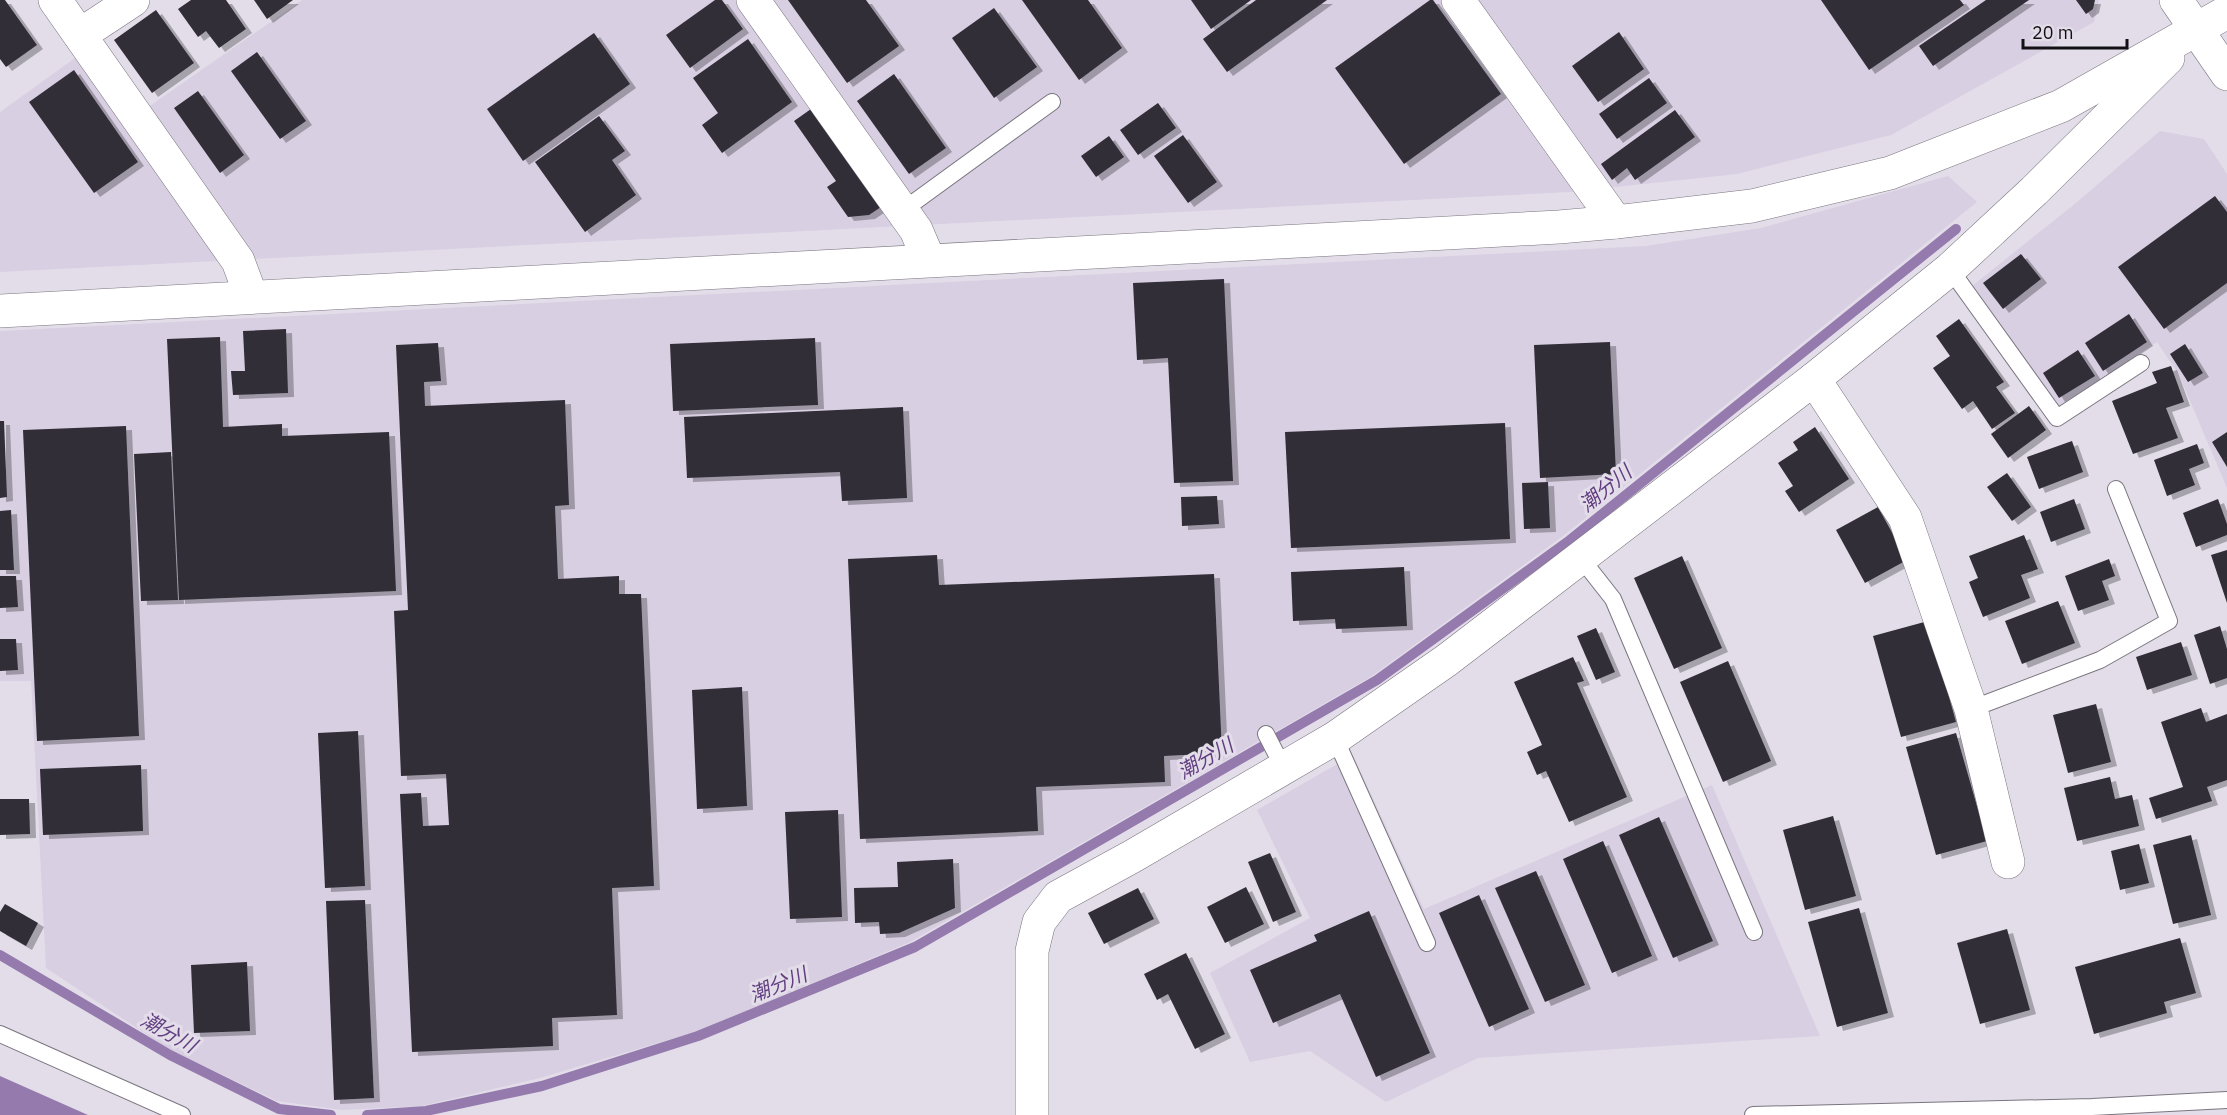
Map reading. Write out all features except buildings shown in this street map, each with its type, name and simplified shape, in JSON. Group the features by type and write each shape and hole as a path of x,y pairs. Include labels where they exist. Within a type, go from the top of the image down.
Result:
{"main road":[{"path":"55,0 238,261 251,296"},
{"path":"80,36 132,0"},
{"path":"753,0 916,230 928,260"},
{"path":"1458,0 1616,222"},
{"path":"2176,0 2227,74"},
{"path":"0,311 1616,222 1752,206 1890,173 2061,106 2227,12"},
{"path":"1032,1115 1032,951 1039,922 1058,897 1274,750 1335,738 1447,660 1814,379 1950,269 2034,191 2197,30"},
{"path":"1814,379 1905,518 1971,709 2008,862"}],"lane":[{"path":"902,211 1052,102"},
{"path":"1950,269 2057,418 2141,363"},
{"path":"1971,709 2100,660 2169,621 2116,489"},
{"path":"1580,557 1612,599 1754,932"},
{"path":"1335,738 1427,943"},
{"path":"0,1034 182,1115"},
{"path":"1753,1115 2092,1107 2227,1100"}],"shaded area":[{"path":"302,0 2099,0 2094,22 1891,135 1737,174 1569,192 0,272 0,112 82,53 131,119"},
{"path":"2160,131 2204,139 2227,174 2227,488 2179,375 2157,342 2056,409 1972,286 2076,203"},
{"path":"1948,176 1977,202 1563,536 1372,676 910,942 698,1031 540,1078 422,1106 342,1110 277,1101 167,1048 46,968 31,681 0,681 0,331 1646,246 1761,228"},
{"path":"1353,755 1424,909 1712,785 1820,1036 1478,1058 1386,1102 1310,1051 1250,1062 1210,973 1310,918 1257,810"},
{"path":"0,1076 88,1115 0,1115"}],"waterway":[{"name":"潮分川","path":"367,1115 426,1111 542,1086 698,1036 915,947 1377,680 1570,540 1956,229"},
{"name":"潮分川","path":"0,955 170,1055 279,1109 331,1115"}]}
